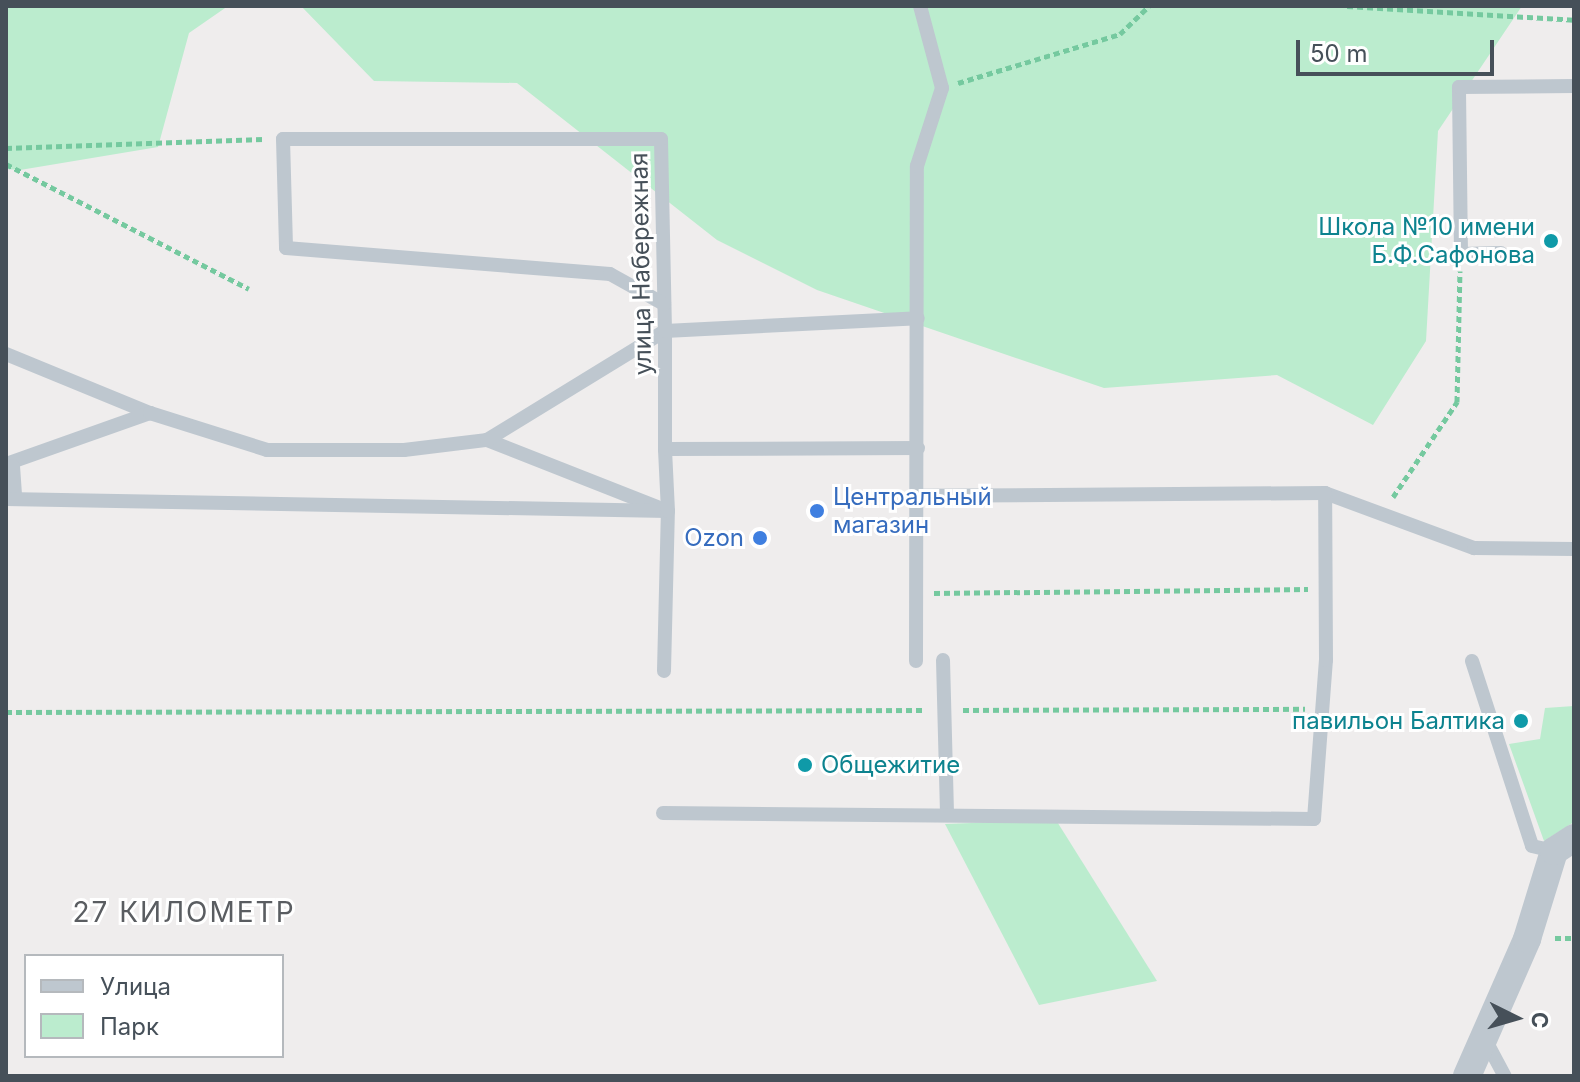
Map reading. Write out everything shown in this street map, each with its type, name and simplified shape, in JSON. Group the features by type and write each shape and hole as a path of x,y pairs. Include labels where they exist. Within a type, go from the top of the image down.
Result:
{"street":[{"path":"1467,1076 1486,1041 1564,844"}],"lane":[{"path":"916,661 917,166 942,88 920,6"},
{"path":"1501,253 1461,254 1459,87 1574,86"},
{"path":"283,139 286,248 610,274 664,304"},
{"name":"улица Набережная","path":"283,139 661,139 668,511 664,671"},
{"path":"6,354 150,413 267,450 404,450 487,440 665,331 918,318"},
{"path":"150,413 9,465 10,499 668,511"},
{"path":"487,440 668,511"},
{"path":"665,449 918,448"},
{"path":"663,813 947,811 1314,819 1322,709 1325,493"},
{"path":"918,496 1325,493 1474,548 1574,549"},
{"path":"943,660 947,811"},
{"path":"1472,661 1532,846 1564,844"},
{"path":"1486,1041 1505,1076"}],"path":[{"path":"942,88 1120,34 1149,6"},
{"path":"1347,6 1574,20"},
{"path":"6,148 283,139"},
{"path":"6,164 249,289"},
{"path":"1381,513 1457,402 1461,254"},
{"path":"917,593 1325,589"},
{"path":"6,712 1322,709"}],"green space":[{"path":"6,6 228,6 189,33 158,147 20,170 6,169"},
{"path":"301,6 1522,6 1438,131 1426,341 1373,425 1277,375 1104,388 817,290 717,240 517,83 374,81"},
{"path":"1574,706 1574,822 1544,841 1509,744 1540,739 1545,708"},
{"path":"1056,820 1157,981 1039,1005 945,824"}],"place":[{"name":"Школа №10 имени Б.Ф.Сафонова","path":"1551,241"},
{"name":"Центральный магазин","path":"817,511"},
{"name":"Ozon","path":"760,538"},
{"name":"павильон Балтика","path":"1521,721"},
{"name":"Общежитие","path":"805,765"}],"district":[{"name":"27 КИЛОМЕТР","path":"184,912"}]}
